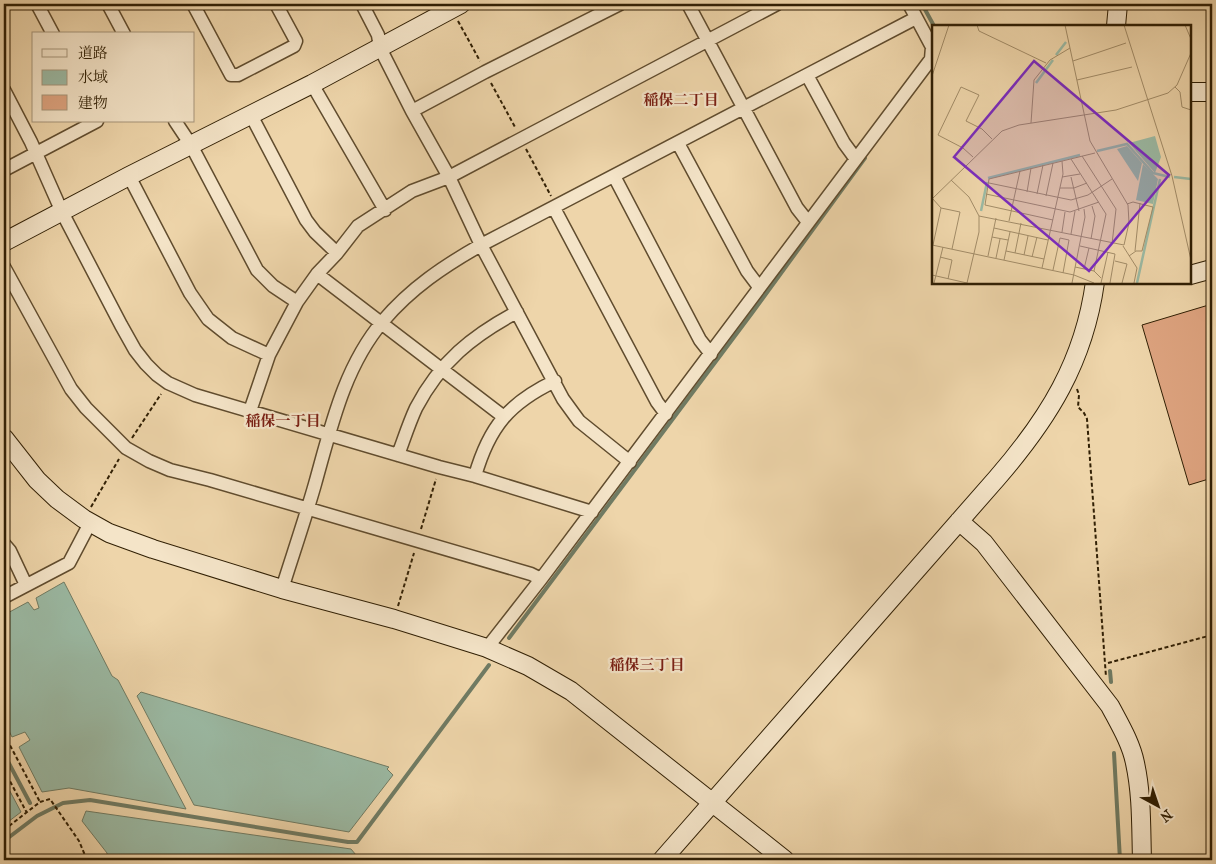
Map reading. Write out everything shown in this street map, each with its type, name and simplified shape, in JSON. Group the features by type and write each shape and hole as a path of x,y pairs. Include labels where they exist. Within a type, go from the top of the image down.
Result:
{"street":[{"path":"37,4 52,32"},
{"path":"108,4 123,32"},
{"path":"194,4 231,76 238,75 294,46 296,42 276,4"},
{"path":"362,4 378,35 380,48 412,111 563,399 579,421 630,462"},
{"path":"412,111 620,4"},
{"path":"688,4 797,208 808,222"},
{"path":"250,411 269,355 297,302 317,274 337,253 358,226 412,191 448,177 777,4"},
{"path":"487,648 630,462 930,59 932,47 909,4"},
{"path":"1116,25 1118,4"},
{"path":"4,242 129,176 312,84 457,6"},
{"path":"282,589 308,508 338,400 352,371 382,322 428,277 481,245 916,18"},
{"path":"807,75 844,143 855,158"},
{"path":"312,84 385,210"},
{"path":"4,90 36,153 62,212 120,326 146,364 168,383 195,395 592,512"},
{"path":"1191,92 1212,92"},
{"path":"251,115 306,220 315,232 337,253"},
{"path":"4,170 95,122"},
{"path":"175,122 191,145 257,270 273,286 297,302"},
{"path":"678,143 748,271 759,287"},
{"path":"129,176 190,293 208,320 232,338 269,355"},
{"path":"614,176 700,340 711,354"},
{"path":"554,208 657,402 666,414"},
{"path":"4,267 70,389 126,448 148,461 170,470 308,508 531,574 541,579"},
{"path":"1191,275 1212,269"},
{"path":"317,274 504,416"},
{"path":"662,860 1026,442 1054,401 1078,354 1095,284"},
{"path":"398,455 416,409 456,352 477,336 517,312"},
{"path":"475,476 482,453 504,416 533,391 555,381"},
{"path":"4,438 37,480 57,499 90,523 131,542 282,589 394,619 487,648 528,666 571,691 786,860"},
{"path":"959,521 984,543 1110,706 1125,734 1135,762 1139,791 1142,860"},
{"path":"4,597 69,563 90,523"},
{"path":"4,544 10,550 26,585"}],"path":[{"path":"457,6 485,72 552,198 554,208"},
{"path":"1066,379 1076,387 1079,395 1078,407 1087,419 1106,679 1100,694"},
{"path":"1108,662 1212,635"},
{"path":"4,734 40,802"},
{"path":"4,770 27,813"},
{"path":"4,830 40,802 50,799 79,840 87,860"}],"water":[{"path":"64,582 112,676 118,680 186,809 69,788 42,792 19,747 30,740 25,732 12,737 4,721 4,615 28,602 34,610 39,608 36,598"},
{"path":"141,692 389,767 387,769 393,775 349,832 194,805 137,696"},
{"path":"4,780 21,812 4,825"},
{"path":"86,811 351,849 356,855 352,860 108,860 107,853 82,821"}],"building":[{"path":"1212,304 1212,478 1189,485 1142,325"}],"waterway":[{"path":"922,4 933,25"},
{"path":"509,638 752,313 865,158"},
{"path":"4,841 37,816 63,803 90,800 357,842 489,665"},
{"path":"1110,671 1111,682"},
{"path":"1114,753 1120,860"},
{"path":"4,754 30,803"}],"district":[{"name":"稲保二丁目","path":"681,100"},
{"name":"稲保一丁目","path":"283,421"},
{"name":"稲保三丁目","path":"647,665"}]}
